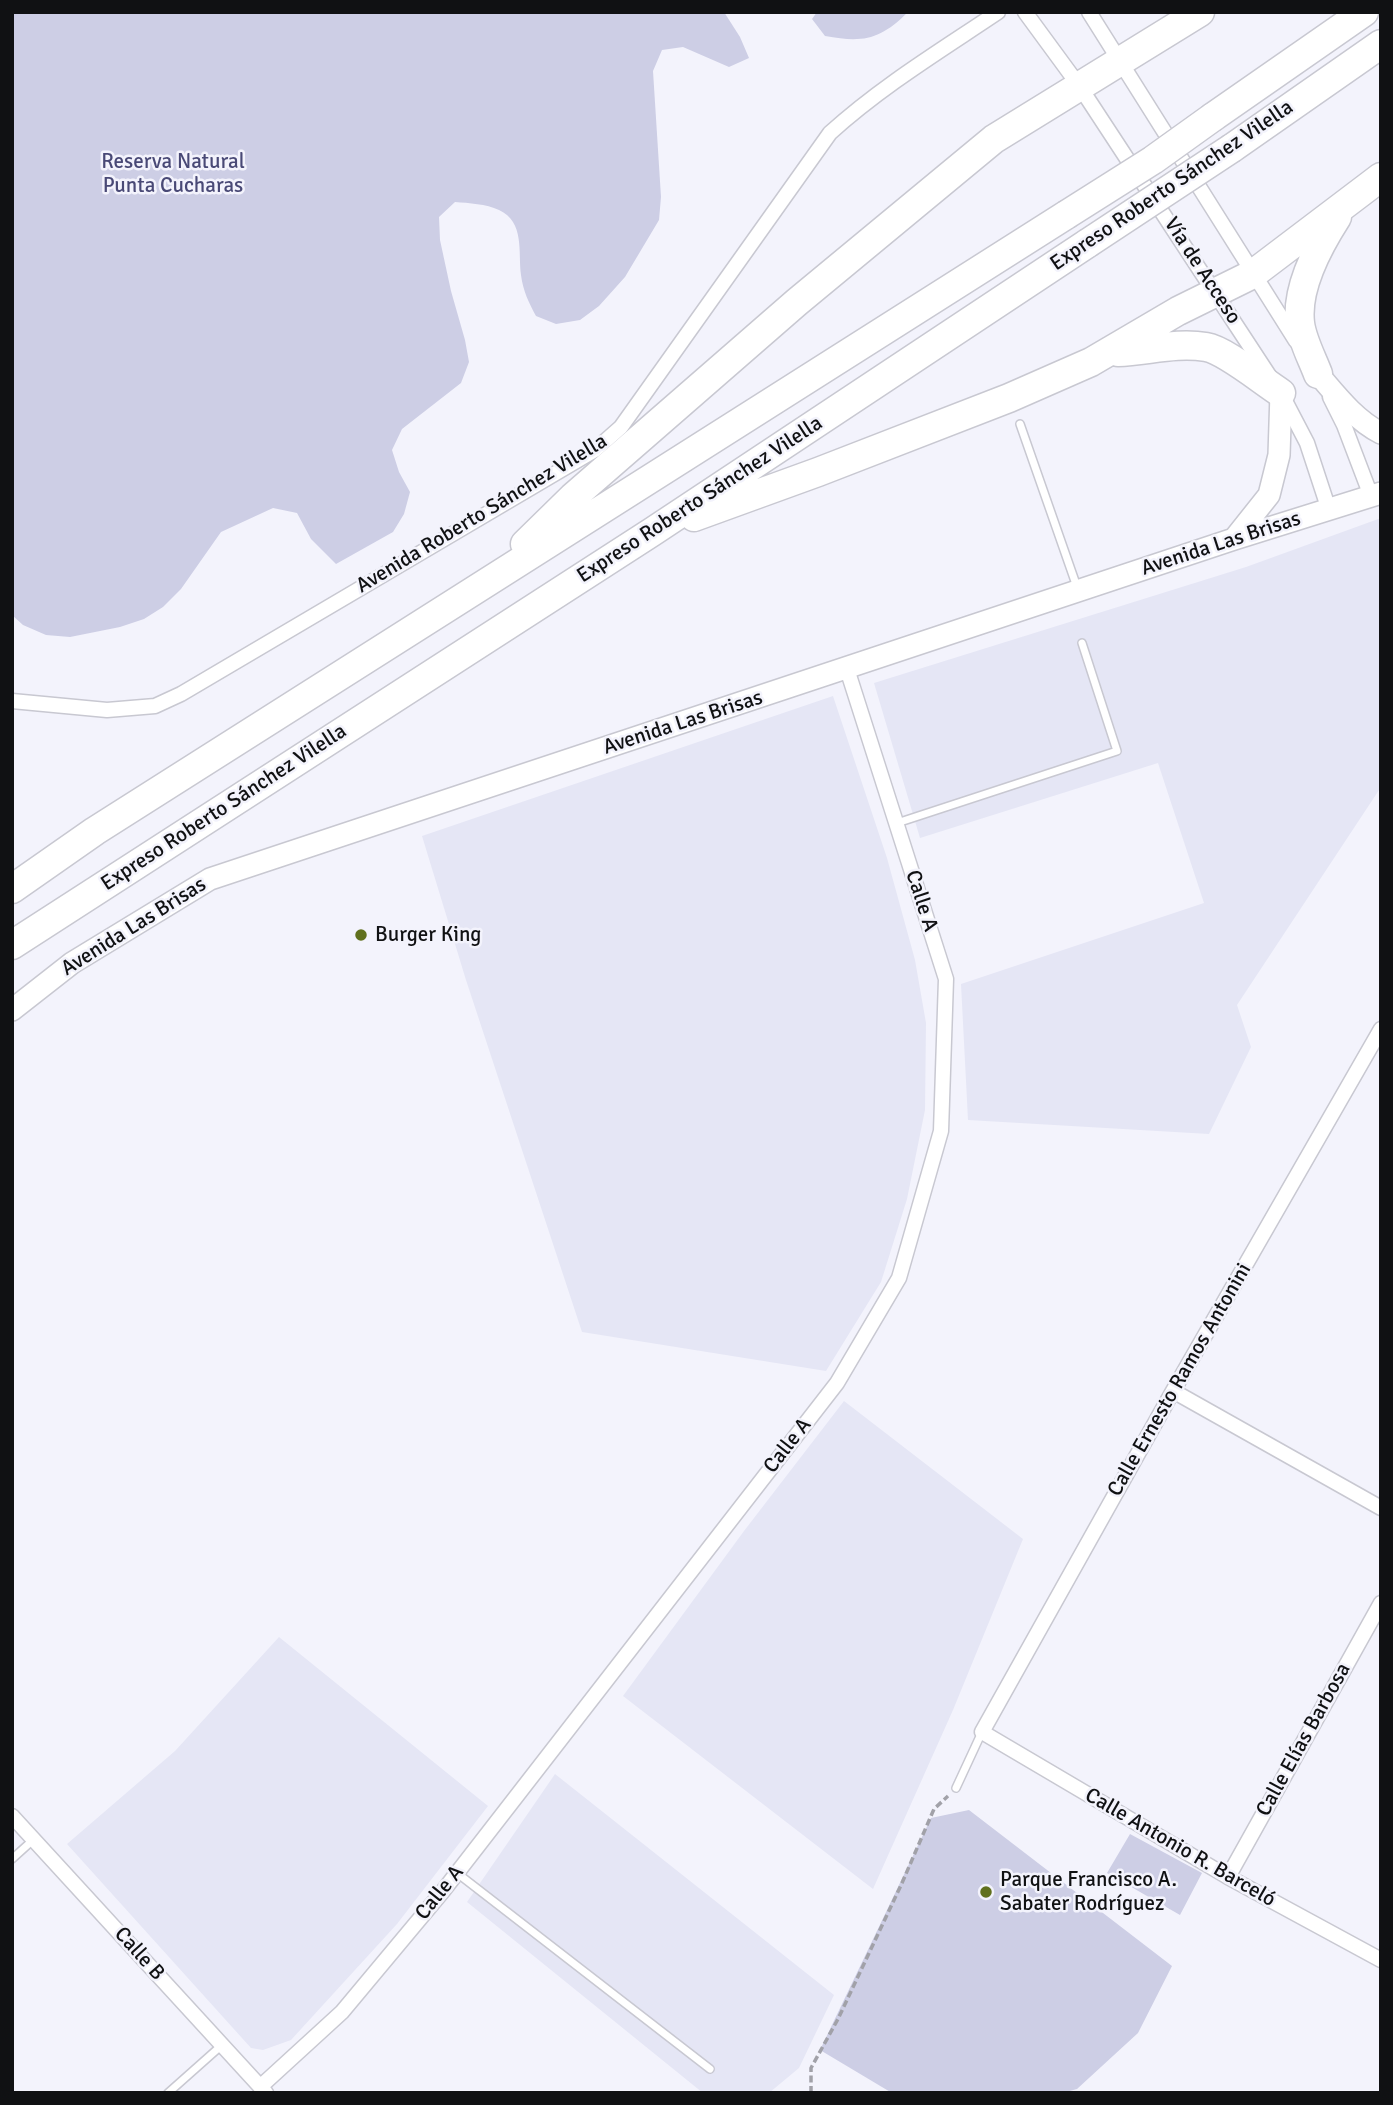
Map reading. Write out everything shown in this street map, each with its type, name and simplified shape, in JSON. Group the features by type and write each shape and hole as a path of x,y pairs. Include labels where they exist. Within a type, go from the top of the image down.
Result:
{"highway":[{"path":"482,584 573,497 797,302 994,139 1200,12"},
{"name":"Expreso Roberto Sánchez Vilella","path":"12,889 95,831 1153,160 1364,12"},
{"name":"Expreso Roberto Sánchez Vilella","path":"12,945 652,532 1232,148 1381,44"},
{"path":"652,532 818,472 1009,398 1091,362 1216,291 1253,274 1381,177"},
{"path":"1318,374 1300,324 1301,292 1320,244 1345,205"},
{"path":"1108,352 1164,346 1208,347 1281,393"},
{"path":"12,865 34,852 95,831"}],"street":[{"name":"Avenida Roberto Sánchez Vilella","path":"12,701 107,710 155,706 193,687 595,450 621,427 830,133 865,102 913,67 998,12"},
{"name":"Vía de Acceso","path":"1025,12 1080,87 1281,393 1307,443 1329,510"},
{"name":"Vía de Acceso","path":"1089,12 1318,374 1376,494"},
{"path":"1318,374 1345,405 1381,433"},
{"path":"1234,539 1269,495 1276,473 1281,393"},
{"name":"Avenida Las Brisas","path":"12,1010 72,963 210,879 1376,494"},
{"name":"Calle A","path":"263,2090 342,2011 457,1873 837,1383 899,1278 941,1131 946,979 847,669"},
{"name":"Calle Ernesto Ramos Antonini","path":"982,1732 1173,1391 1381,1029"},
{"path":"1173,1391 1381,1507"},
{"name":"Calle Elías Barbosa","path":"1228,1877 1381,1604"},
{"name":"Calle Antonio R. Barceló","path":"982,1732 1228,1877 1381,1960"},
{"name":"Calle B","path":"12,1816 263,2090"}],"lane":[{"path":"1020,424 1079,591"},
{"path":"896,823 1117,751 1082,643"},
{"path":"956,1788 982,1732"},
{"path":"12,1859 34,1840"},
{"path":"457,1873 710,2069"},
{"path":"168,2093 222,2045"}],"path":[{"path":"811,2093 811,2068 897,1895 934,1809 956,1788"}],"shaded area":[{"path":"1381,518 1381,787 1237,1005 1251,1047 1209,1134 968,1120 961,984 1204,903 1158,763 920,838 874,683 1246,567"},
{"path":"833,696 887,858 915,960 926,1023 925,1110 907,1199 881,1282 826,1371 582,1332 466,980 422,836"},
{"path":"844,1401 1023,1539 953,1710 873,1889 623,1696"},
{"path":"279,1637 488,1806 397,1924 291,2040 263,2050 251,2048 67,1844 175,1751"},
{"path":"555,1774 834,1995 799,2068 769,2093 703,2093 467,1902"}],"green space":[{"name":"Reserva Natural Punta Cucharas","path":"12,12 724,12 740,37 749,58 729,67 683,47 662,50 653,71 661,197 659,220 625,277 599,306 580,320 556,324 536,316 522,281 517,230 507,215 489,206 455,202 439,217 440,240 469,362 461,383 402,429 392,450 399,472 410,492 404,514 393,532 336,564 311,539 297,513 273,508 221,532 181,589 163,607 144,619 120,627 70,637 46,635 23,625 12,615"},
{"path":"817,12 908,12 879,34 850,39 825,36 812,19"},
{"name":"Parque Francisco A. Sabater Rodríguez","path":"969,1810 1172,1966 1138,2033 1077,2089 1062,2093 892,2093 820,2050 931,1818"},
{"path":"1130,1834 1202,1873 1180,1915 1107,1873"}],"place":[{"name":"Burger King","path":"361,935"},
{"name":"Parque Francisco A. Sabater Rodríguez","path":"986,1892"}]}
